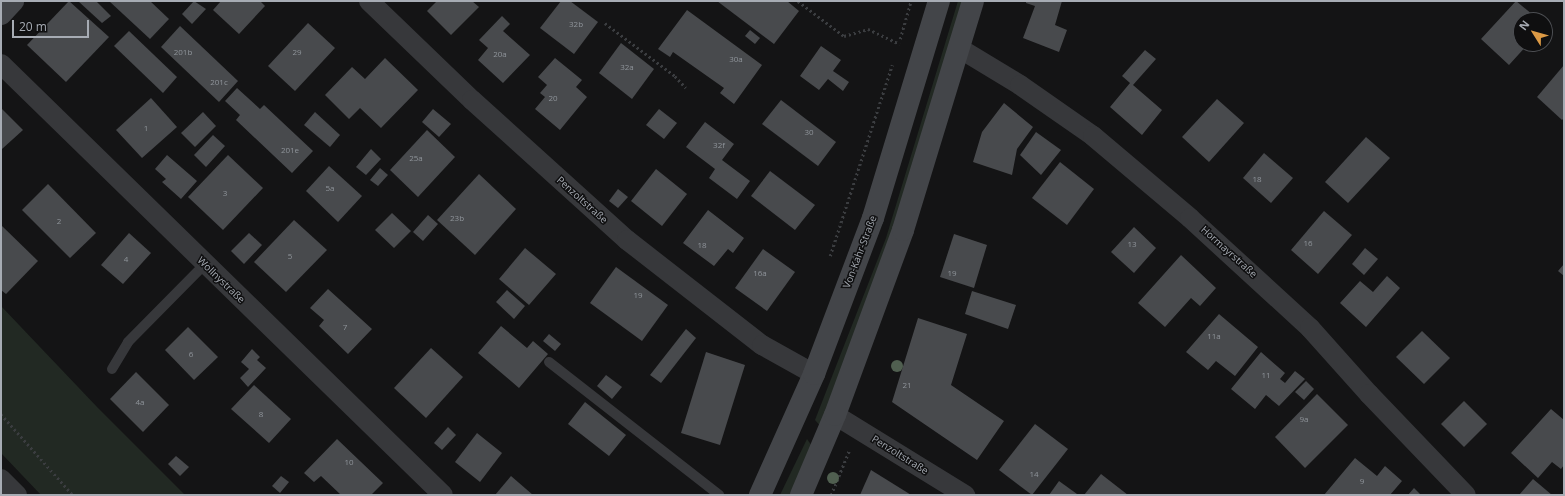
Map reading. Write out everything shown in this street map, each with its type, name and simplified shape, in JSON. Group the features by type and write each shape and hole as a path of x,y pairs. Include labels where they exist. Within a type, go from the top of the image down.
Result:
{"main road":[{"path":"1,14 13,1"},
{"name":"Von-Kahr-Straße","path":"760,495 814,374 873,218 939,1"},
{"path":"800,495 835,415 903,230 973,1"}],"street":[{"name":"Penzoltstraße","path":"369,1 472,100 627,240 762,345 814,374"},
{"name":"Hormayrstraße","path":"959,48 1020,85 1093,136 1190,218 1310,328 1369,394 1466,495"},
{"name":"Wollnystraße","path":"1,64 443,495"},
{"name":"Penzoltstraße","path":"835,415 965,495"},
{"path":"1,479 17,495"}],"lane":[{"path":"112,369 128,342 205,264"},
{"path":"549,362 719,495"}],"path":[{"path":"798,1 844,36 868,29 899,44 924,52"},
{"path":"896,51 911,1"},
{"path":"605,23 675,76 686,88"},
{"path":"828,264 848,207 894,58"},
{"path":"1,414 73,495"}],"shaded area":[{"path":"958,1 965,1 892,241 822,428 815,420 886,238"},
{"path":"1,306 98,408 185,495 41,495 1,453"},
{"path":"807,439 814,449 792,495 780,495"}],"building":[{"path":"69,1 109,37 66,82 27,45"},
{"path":"78,1 96,1 111,16 102,23"},
{"path":"109,1 150,1 169,19 150,39"},
{"path":"194,1 206,9 192,24 182,14"},
{"path":"221,1 260,1 265,6 239,34 213,10"},
{"path":"437,1 472,1 479,7 451,35 427,11"},
{"path":"561,1 570,1 598,22 574,54 540,28"},
{"path":"717,1 787,1 799,11 774,44"},
{"path":"1026,1 1062,1 1055,25 1067,30 1059,52 1023,38 1035,6 1026,3"},
{"path":"1516,1 1529,12 1513,12 1513,52 1521,52 1509,65 1481,39"},
{"path":"687,10 762,65 734,104 720,93 724,88 673,52 670,57 658,49"},
{"path":"502,16 510,24 503,31 530,55 503,83 478,60 488,48 479,40"},
{"path":"308,23 335,48 295,91 268,66"},
{"path":"180,26 238,81 219,102 161,47"},
{"path":"750,30 760,38 755,44 745,36"},
{"path":"129,31 177,77 163,93 114,46"},
{"path":"621,43 654,69 632,99 599,73"},
{"path":"821,46 841,60 833,71 849,82 843,91 828,79 819,90 800,76"},
{"path":"1145,50 1156,59 1133,85 1162,110 1142,135 1110,107 1130,83 1122,76"},
{"path":"385,58 418,90 381,128 360,108 349,119 325,95 352,67 365,79"},
{"path":"555,58 582,80 576,87 587,97 560,130 535,109 545,97 540,93 547,85 538,77"},
{"path":"1564,65 1564,118 1562,120 1537,97"},
{"path":"237,88 260,109 264,105 313,151 292,173 236,120 240,115 225,101"},
{"path":"151,98 177,127 142,158 116,130"},
{"path":"1217,99 1244,123 1209,162 1182,137"},
{"path":"781,100 836,142 818,166 762,124"},
{"path":"1004,103 1033,127 1017,149 1012,175 973,162 982,132"},
{"path":"1,108 23,130 2,149 1,147"},
{"path":"433,109 451,124 439,137 422,122"},
{"path":"659,109 677,123 664,139 646,125"},
{"path":"203,112 216,126 195,147 181,133"},
{"path":"315,112 340,135 330,147 304,125"},
{"path":"705,122 734,144 722,160 750,181 737,199 709,178 715,169 686,147"},
{"path":"427,130 455,157 418,197 390,170"},
{"path":"1036,132 1061,150 1041,175 1020,155"},
{"path":"213,135 225,146 206,167 194,155"},
{"path":"1366,137 1390,158 1348,203 1325,182"},
{"path":"371,149 381,159 366,175 356,167"},
{"path":"1264,153 1293,178 1271,203 1243,178"},
{"path":"167,155 197,181 181,199 162,182 166,179 155,169"},
{"path":"228,155 263,188 223,230 188,197"},
{"path":"1060,162 1094,189 1067,225 1032,198"},
{"path":"329,166 362,196 338,222 306,191"},
{"path":"380,168 388,175 378,186 370,180"},
{"path":"656,169 687,194 662,226 631,201"},
{"path":"770,171 815,205 795,230 751,196"},
{"path":"479,174 516,209 475,255 437,220"},
{"path":"48,184 96,233 70,258 22,210"},
{"path":"618,189 628,197 618,208 609,201"},
{"path":"708,210 744,238 733,253 728,249 714,266 683,243"},
{"path":"1324,211 1352,235 1318,274 1291,250"},
{"path":"392,213 411,231 394,248 375,230"},
{"path":"428,215 438,224 423,241 413,232"},
{"path":"294,220 327,250 286,292 254,262"},
{"path":"1,225 38,261 6,294 1,290"},
{"path":"1134,227 1156,248 1134,273 1111,252"},
{"path":"129,233 151,253 123,284 101,265"},
{"path":"249,233 262,245 244,264 231,251"},
{"path":"954,234 987,245 974,288 940,277"},
{"path":"525,248 556,274 529,305 499,279"},
{"path":"1365,248 1378,259 1364,275 1352,264"},
{"path":"763,249 795,272 767,311 735,288"},
{"path":"1181,255 1216,288 1200,306 1191,298 1165,327 1138,303"},
{"path":"1564,264 1564,276 1558,271"},
{"path":"616,267 668,305 642,341 590,303"},
{"path":"1387,276 1400,288 1366,327 1340,303 1360,281 1373,292"},
{"path":"328,289 372,329 348,354 319,326 324,320 310,308"},
{"path":"507,290 525,306 514,319 496,302"},
{"path":"972,291 1016,305 1008,329 965,314"},
{"path":"1219,314 1258,347 1235,376 1216,361 1208,370 1186,352"},
{"path":"918,318 967,334 951,385 1004,421 977,460 892,402"},
{"path":"501,326 527,348 533,341 548,354 519,388 478,353"},
{"path":"188,327 218,357 194,380 165,350"},
{"path":"686,329 696,338 661,383 650,375"},
{"path":"1422,331 1450,358 1424,384 1396,357"},
{"path":"549,334 561,344 555,351 543,341"},
{"path":"431,348 463,377 426,418 394,388"},
{"path":"252,349 260,357 257,360 266,368 248,387 240,378 249,369 241,362"},
{"path":"706,352 745,365 720,445 681,433"},
{"path":"1261,352 1285,373 1280,379 1285,383 1295,371 1305,379 1279,406 1266,395 1255,409 1231,389"},
{"path":"136,372 169,405 143,432 110,399"},
{"path":"606,375 622,387 612,399 597,386"},
{"path":"1306,381 1314,389 1304,400 1295,392"},
{"path":"254,385 291,419 269,443 231,409"},
{"path":"1317,394 1348,425 1305,468 1275,437"},
{"path":"1464,401 1487,424 1464,447 1441,424"},
{"path":"585,402 626,435 609,456 568,424"},
{"path":"1551,409 1564,420 1564,465 1561,469 1552,462 1538,478 1511,453"},
{"path":"1035,424 1068,449 1032,495 999,470"},
{"path":"448,427 456,435 442,450 434,443"},
{"path":"477,433 502,453 480,482 455,462"},
{"path":"337,439 383,483 371,495 341,495 321,476 314,482 304,473"},
{"path":"176,456 189,467 180,476 168,464"},
{"path":"1355,458 1377,476 1385,466 1402,481 1390,495 1324,495"},
{"path":"871,470 908,493 911,495 860,495"},
{"path":"1101,474 1128,495 1084,495"},
{"path":"281,476 289,482 280,493 272,486"},
{"path":"511,476 533,495 495,495"},
{"path":"1533,479 1552,495 1519,495"},
{"path":"1059,481 1077,494 1077,495 1049,495"},
{"path":"1414,488 1421,495 1408,495"}]}
